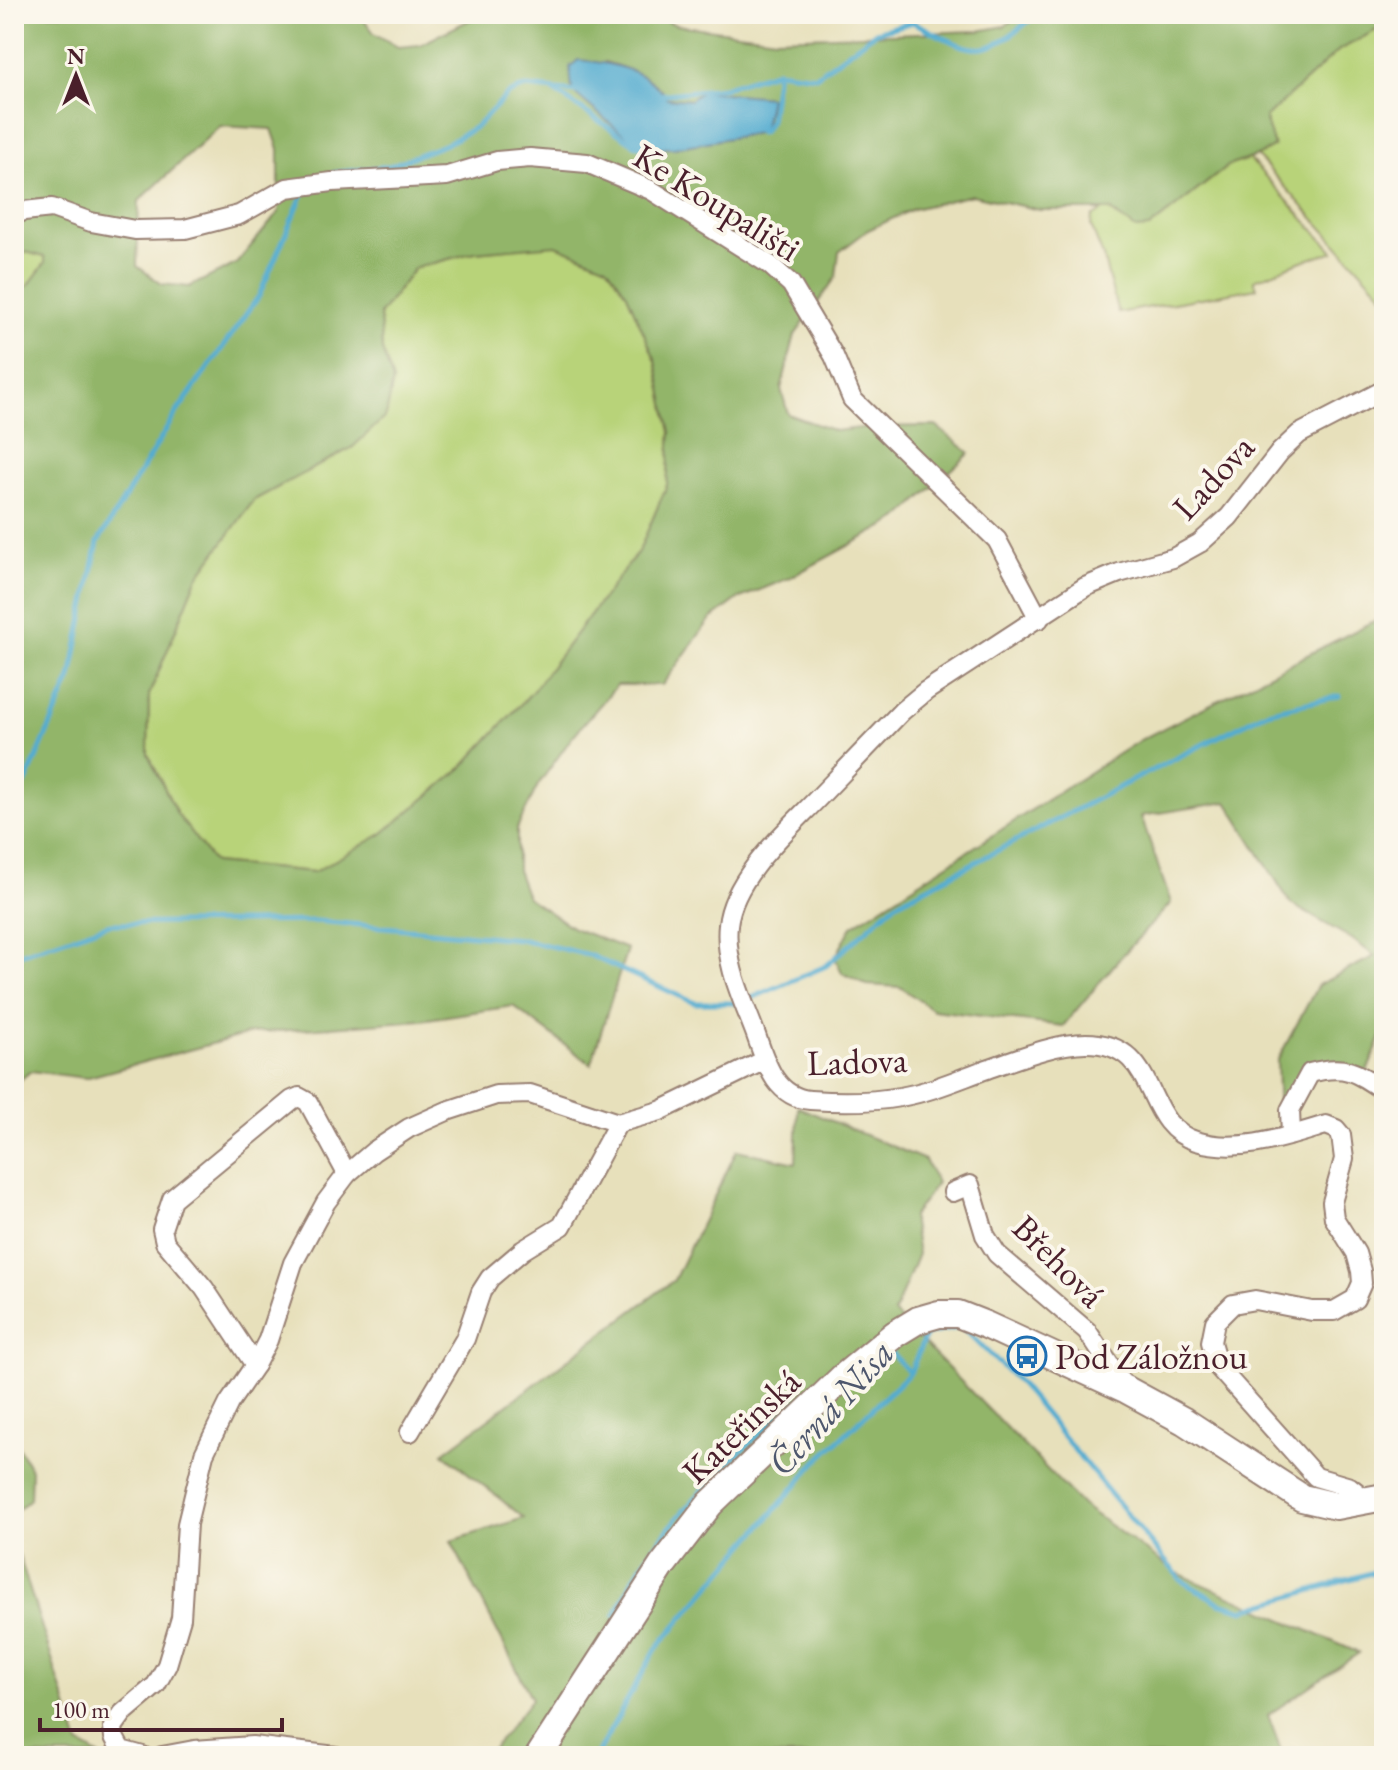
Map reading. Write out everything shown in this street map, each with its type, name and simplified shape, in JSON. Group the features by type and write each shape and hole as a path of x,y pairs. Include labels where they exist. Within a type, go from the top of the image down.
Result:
{"street":[{"name":"Ke Koupališti","path":"14,215 52,208 91,222 135,230 185,229 239,215 287,188 447,176 497,161 555,158 587,163 651,190 770,265 791,284 834,356 852,399 997,540 1039,619"},
{"name":"Ladova","path":"1376,1499 1316,1477 1218,1367 1211,1342 1215,1322 1233,1304 1255,1300 1312,1311 1334,1311 1355,1299 1362,1283 1356,1253 1334,1218 1332,1202 1344,1159 1341,1135 1326,1125 1235,1145 1195,1141 1175,1128 1162,1114 1131,1057 1120,1048 1100,1044 1068,1045 900,1097 808,1100 790,1095 780,1088 765,1060 729,960 730,915 745,881 767,852 902,711 926,691 1085,587 1119,573 1173,558 1200,543 1229,517 1280,452 1299,434 1384,390"},
{"path":"143,1756 121,1750 113,1727 123,1713 156,1685 167,1665 181,1618 187,1524 204,1454 229,1403 268,1340 293,1263 326,1202 347,1174 409,1128 447,1111 496,1095 530,1094 618,1123 660,1111 765,1060"},
{"path":"1291,1135 1290,1110 1310,1073 1334,1066 1362,1076 1384,1091"},
{"path":"255,1365 204,1288 165,1242 162,1229 172,1199 299,1097 308,1102 347,1174"},
{"path":"410,1432 465,1339 481,1292 490,1278 523,1250 562,1226 618,1123"},
{"name":"Břehová","path":"953,1192 970,1185 985,1235 997,1254 1087,1331 1127,1390"},
{"name":"Kateřinská","path":"539,1756 662,1566 710,1504 843,1377 895,1334 918,1320 939,1314 958,1314 1127,1390 1184,1421 1302,1498 1336,1506 1376,1499"},
{"path":"162,1756 194,1750 252,1746 336,1756"}],"green space":[{"path":"14,14 360,14 374,33 398,47 420,45 481,14 649,14 676,25 776,38 979,31 1005,26 1021,14 1384,14 1384,26 1339,50 1265,118 1274,146 1228,166 1149,228 1136,229 1110,210 1040,210 972,195 913,209 868,230 839,252 836,277 795,335 781,389 788,414 835,431 936,426 970,453 898,519 789,578 738,599 710,620 662,685 617,685 573,736 538,785 517,828 517,870 527,897 573,928 627,949 591,1064 513,1006 421,1020 252,1033 85,1078 31,1071 14,1085 14,287 28,286 45,263 45,257 14,252","holes":["605,62 647,79 667,98 690,100 702,91 770,98 763,132 674,148 636,146 612,123","220,126 272,129 279,149 279,212 236,264 189,287 162,284 137,266 139,201","556,245 607,266 627,294 656,361 671,432 667,485 640,549 532,692 462,768 382,834 314,872 214,863 177,814 148,754 149,695 197,578 254,500 353,447 386,416 393,381 382,350 380,314 415,268 475,252"]},
{"path":"1384,26 1384,296 1257,156 1274,146 1265,118 1339,50"},
{"path":"1246,155 1334,252 1254,280 1257,288 1118,313 1103,256 1091,226 1092,217 1110,209 1116,216 1149,228"},
{"path":"556,244 607,266 627,294 656,361 671,432 667,485 640,549 532,692 462,768 382,834 314,872 214,863 177,814 148,754 149,695 197,578 254,500 353,447 393,381 382,350 380,314 415,268 475,252"},
{"path":"14,252 45,257 45,263 28,286 14,287"},
{"path":"1384,616 1384,1030 1367,1072 1336,1061 1313,1061 1300,1077 1279,1119 1277,1061 1318,985 1375,956 1291,904 1227,802 1141,816 1171,903 1063,1026 933,1010 900,987 867,985 842,973 835,958 852,926 1140,740"},
{"path":"798,1107 925,1160 937,1183 912,1217 918,1254 894,1313 1082,1505 1175,1572 1359,1653 1268,1715 1283,1756 487,1756 532,1699 451,1541 524,1518 443,1453 674,1280 737,1150 796,1163"},
{"path":"14,1439 31,1470 30,1499 14,1513"},
{"path":"14,1540 79,1744 100,1756 14,1756"}],"water":[{"path":"578,60 603,63 639,74 667,98 690,100 702,91 770,97 763,132 674,148 637,146 572,91 570,67"}],"waterway":[{"path":"658,95 723,88 777,71 816,76 876,32 913,22 965,46 989,47 1018,30 1037,14"},
{"path":"760,133 770,120 777,71"},
{"path":"334,173 389,166 446,144 477,126 508,94 526,87 576,92"},
{"path":"554,91 637,146 643,146"},
{"path":"14,799 26,782 71,678 98,542 175,415 259,296 305,189"},
{"path":"747,1000 826,966 895,904 1131,781 1267,712 1339,696"},
{"path":"14,956 110,924 316,921 520,939 589,955 695,1003 738,1003"},
{"name":"Černá Nisa","path":"596,1756 656,1649 817,1461 910,1373 926,1334 962,1327 1021,1385 1182,1581 1220,1603 1244,1610 1384,1569"},
{"path":"889,1350 910,1373"},
{"path":"615,1615 641,1566 679,1516 746,1447 818,1384"},
{"path":"514,1756 554,1711"}],"place":[{"name":"Pod Záložnou","path":"1027,1356"}]}
